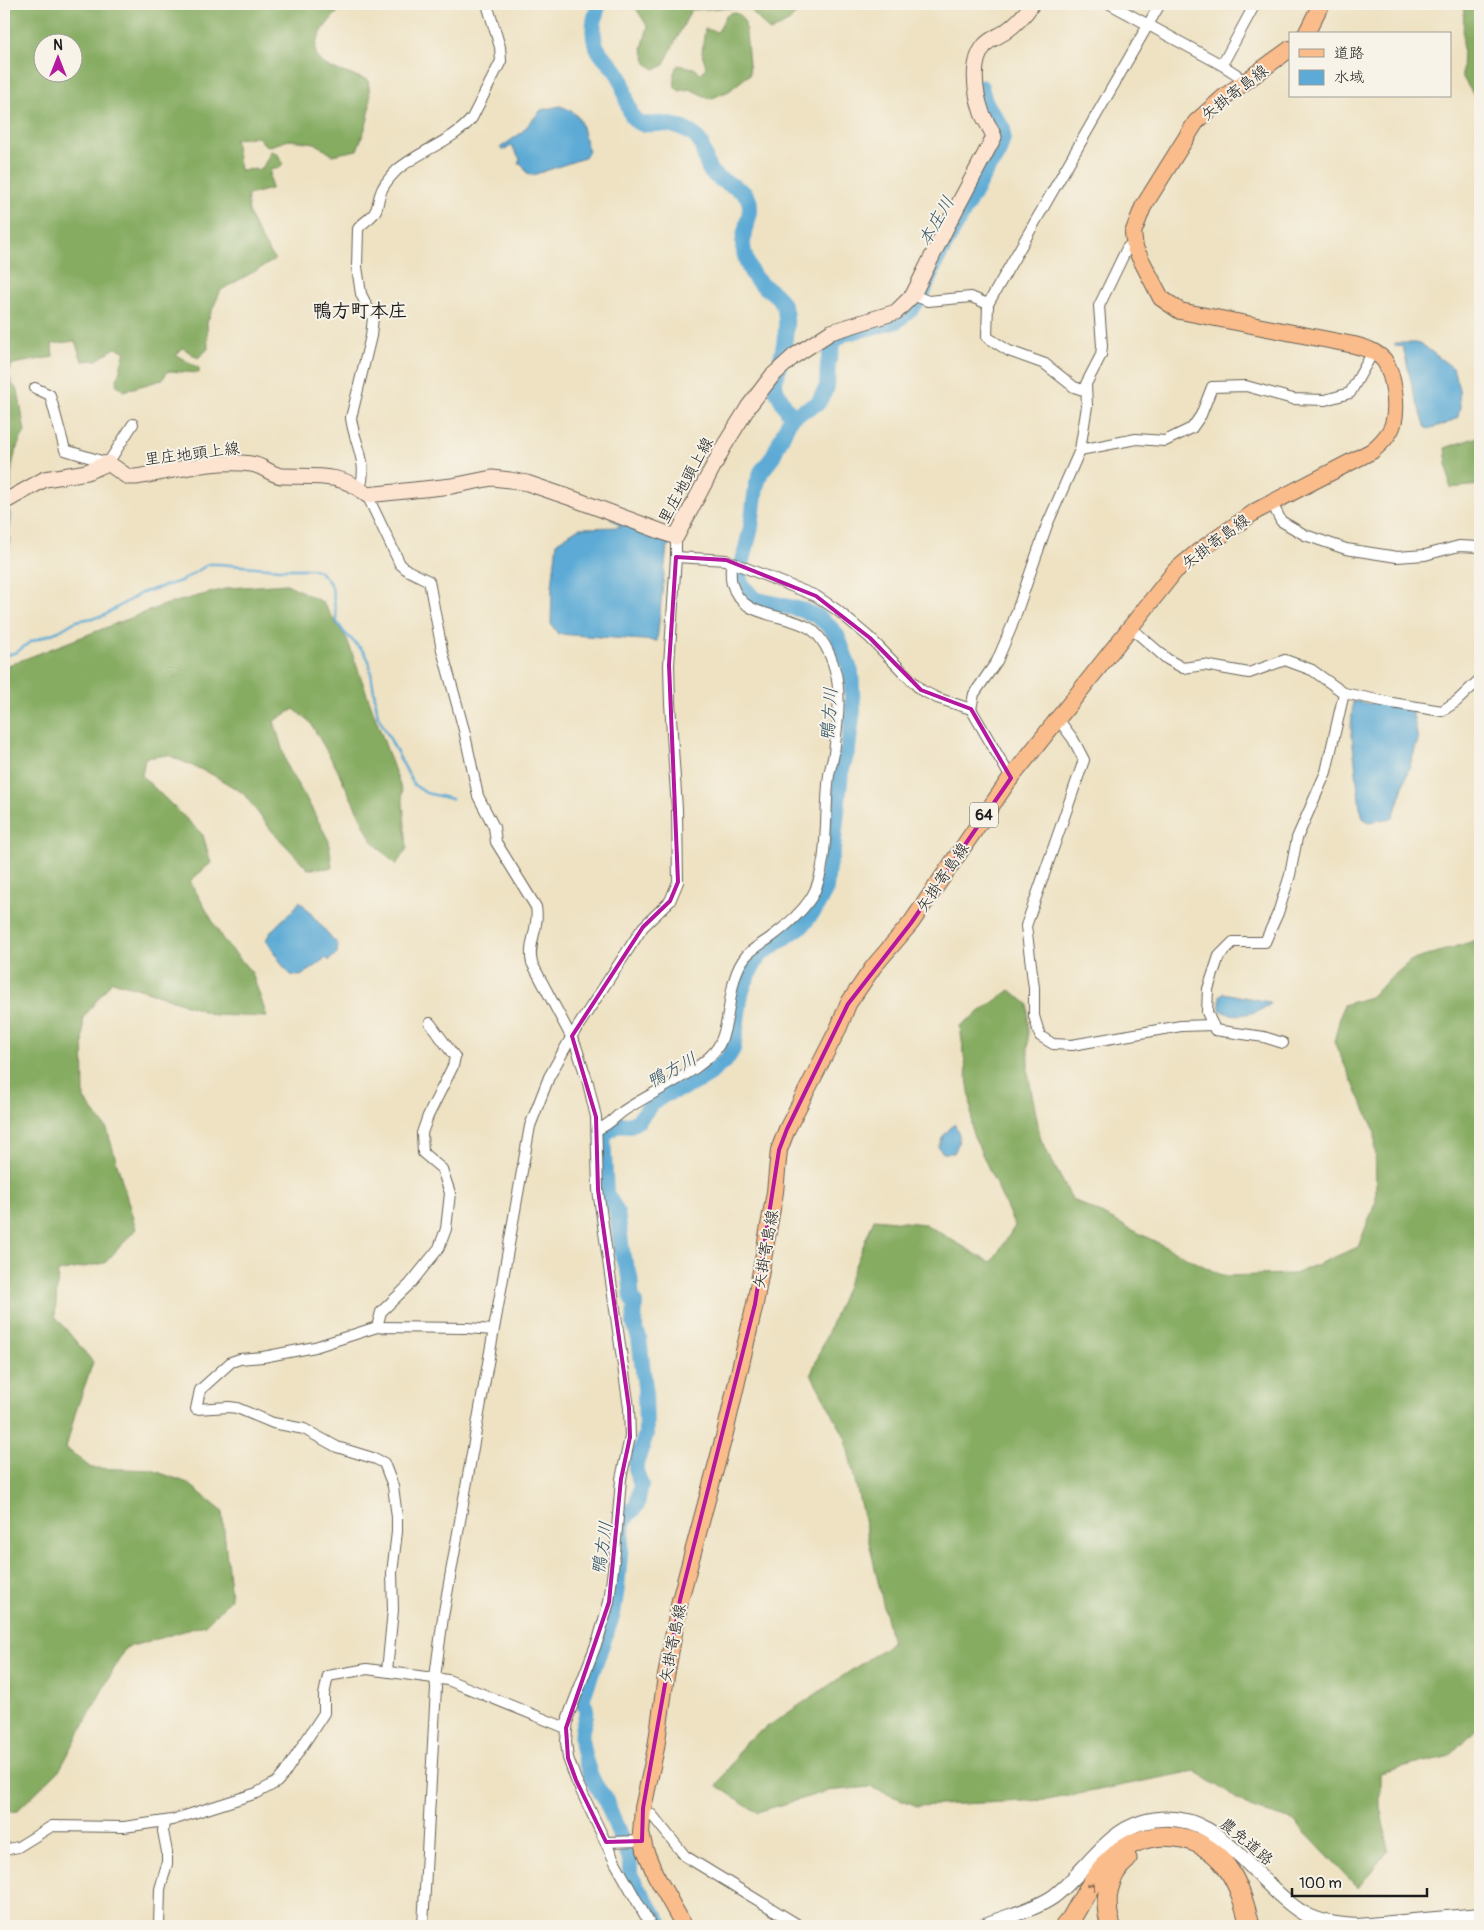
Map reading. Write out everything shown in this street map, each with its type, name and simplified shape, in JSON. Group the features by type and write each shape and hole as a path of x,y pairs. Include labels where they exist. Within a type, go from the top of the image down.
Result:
{"highway":[{"path":"1065,1926 1071,1920 1103,1868 1117,1854 1130,1845 1148,1838 1163,1836 1187,1838 1209,1850 1225,1865 1236,1883 1250,1926"},
{"path":"1111,1926 1106,1913 1107,1893 1112,1876 1122,1863 1134,1853 1150,1847 1164,1845 1183,1848 1200,1856 1217,1870 1227,1886 1240,1926"}],"main road":[{"name":"里庄地頭上線","path":"108,463 128,476 136,477 202,466 251,464 280,476 328,476 363,491 452,486 492,478 510,480 527,483 574,499 676,538 724,446 749,406 772,376 794,356 831,332 896,312 915,296 947,226 994,138 990,126 982,114 978,95 975,77 978,60 985,44 1005,32 1025,14 1032,4"},
{"path":"1307,32 1321,4"},
{"name":"矢掛寄島線","path":"1133,242 1135,227 1143,207 1188,133 1204,114 1243,83 1289,51"},
{"path":"1133,242 1161,298 1180,311 1354,345 1374,352"},
{"name":"矢掛寄島線","path":"684,1926 636,1841 656,1748 666,1676 680,1600 725,1433 757,1295 775,1192 779,1150 794,1112 839,1027 848,1004 874,966 911,923 1011,778 1175,571 1199,550 1256,511 1372,451 1384,440 1393,424 1395,404 1393,385 1384,360 1374,352"},
{"path":"4,502 45,479 86,472 108,463"}],"street":[{"path":"487,4 500,47 502,61 472,118 456,133 415,156 397,170 384,186 377,209 358,230 357,267 361,294 372,318 371,336 351,418 352,429 361,456 364,477 363,491 400,564 407,570 429,581 442,650 464,730 478,796 494,827 496,842 536,908 537,916 531,948 532,963 574,1033 601,1128 598,1190 621,1339 629,1408 630,1437 622,1479 608,1602 600,1636 568,1718 566,1728 568,1758 576,1780 608,1842 615,1862 651,1926"},
{"path":"1110,4 1222,65 1236,74 1243,83"},
{"path":"1086,391 1074,387 1045,364 1009,351 987,337 988,304 1160,4"},
{"path":"1222,65 1256,4"},
{"path":"1011,778 971,709 974,694 997,661 1012,628 1047,525 1080,450 1087,406 1086,384 1100,355 1102,346 1099,306 1127,248 1133,242"},
{"path":"915,296 928,301 971,297 988,304"},
{"path":"1080,450 1136,438 1165,441 1192,428 1201,415 1212,387 1246,386 1294,400 1325,400 1350,393 1374,352"},
{"path":"35,388 50,395 65,450 108,463 133,424"},
{"path":"1272,503 1281,521 1305,535 1346,549 1397,557 1425,555 1458,546 1480,547"},
{"path":"423,1926 436,1688 435,1677 444,1608 530,1126 549,1077 574,1033 643,927 670,901 678,882 677,809 669,664 676,538"},
{"path":"676,557 726,560 816,596 837,610 870,638 922,690 937,698 971,709"},
{"path":"601,1128 622,1112 697,1066 715,1052 724,1032 728,1006 736,976 746,956 784,927 811,898 823,858 829,775 834,755 838,704 835,670 825,645 812,629 798,622 763,614 749,607 742,600 735,592 731,583 734,563"},
{"path":"1130,627 1167,659 1183,668 1204,665 1249,673 1284,660 1312,670 1344,693 1442,711 1457,701 1480,678"},
{"path":"1283,1043 1264,1037 1215,1030 1207,1012 1208,990 1219,956 1233,942 1265,942 1278,913 1290,875 1297,838 1326,772 1344,693"},
{"path":"1058,719 1073,738 1084,760 1026,926 1034,988 1034,1016 1040,1036 1053,1044 1072,1045 1181,1026 1213,1025"},
{"path":"377,1327 382,1312 410,1284 440,1248 446,1229 450,1193 442,1169 423,1153 422,1134 428,1116 456,1057 438,1036 430,1022"},
{"path":"387,1671 393,1610 392,1573 397,1517 393,1486 384,1463 337,1447 304,1429 274,1423 237,1408 196,1410 200,1390 231,1362 315,1347 377,1327 443,1327 493,1330"},
{"path":"4,1850 18,1847 52,1826 124,1827 164,1823 257,1793 277,1782 284,1774 324,1713 324,1694 328,1676 367,1668 435,1677 448,1680 566,1728"},
{"path":"643,1808 652,1815 685,1856 800,1926"},
{"name":"農免道路","path":"983,1926 1039,1905 1069,1883 1109,1842 1125,1830 1143,1822 1161,1820 1180,1820 1198,1825 1215,1834 1232,1847 1291,1905 1324,1922 1358,1926 1480,1915"},
{"path":"160,1926 160,1889 167,1852 163,1831 164,1823"},
{"path":"608,1842 636,1841"}],"highlighted area":[{"path":"676,557 726,560 816,596 870,638 921,690 971,709 1011,778 911,923 848,1004 787,1129 779,1150 755,1304 680,1600 643,1808 642,1841 606,1842 576,1780 568,1758 566,1728 609,1602 621,1479 630,1437 629,1408 598,1190 596,1117 572,1036 643,927 670,901 678,882 669,665"}],"green space":[{"path":"4,4 345,4 322,31 316,47 316,55 321,62 336,70 368,80 370,109 357,150 332,155 315,143 289,140 270,146 265,145 258,137 235,139 240,170 262,169 271,151 277,153 283,163 280,168 270,170 271,189 248,195 249,212 252,221 275,260 221,290 207,322 208,349 198,358 183,348 176,355 199,368 199,373 168,371 162,380 123,391 116,384 125,351 115,348 97,360 82,361 75,341 52,344 53,357 13,364 8,371 12,384 18,390 25,432 13,459 11,489 4,493"},
{"path":"633,4 803,4 790,21 770,32 750,9 720,8 691,10 663,66 655,69 647,64 642,48 648,27"},
{"path":"1464,4 1480,4 1480,106 1462,76"},
{"path":"732,12 740,15 745,23 750,74 729,91 710,99 690,89 680,91 675,88 674,73 678,65 694,68 701,74 706,67 702,52 705,29 718,32 725,17"},
{"path":"1480,436 1480,485 1450,488 1445,448"},
{"path":"287,584 322,602 347,639 402,791 407,848 396,865 372,841 337,769 310,722 294,709 274,721 288,769 329,841 332,868 308,869 271,830 243,793 213,775 168,755 145,758 142,776 203,835 211,863 190,881 222,938 252,973 267,1017 214,1015 157,994 112,981 83,1018 84,1099 107,1129 136,1229 105,1263 58,1272 55,1316 93,1362 75,1414 66,1448 91,1468 152,1470 188,1483 222,1511 231,1599 205,1625 125,1648 60,1769 17,1811 4,1812 4,667 164,605 229,588"},
{"path":"1480,939 1480,1725 1450,1756 1380,1773 1380,1806 1388,1850 1358,1888 1293,1820 1249,1807 1195,1771 1048,1800 917,1806 870,1787 828,1791 757,1812 717,1786 746,1741 892,1643 845,1437 811,1374 874,1219 925,1224 991,1263 1015,1226 972,1132 971,1106 960,1026 1010,990 1028,1004 1028,1073 1041,1140 1072,1199 1223,1276 1294,1274 1358,1247 1376,1201 1375,1131 1334,1042 1343,1005 1370,997 1410,961"}],"water":[{"path":"560,106 575,114 578,118 589,151 584,158 533,175 527,173 521,163 518,164 520,159 512,146 503,150 500,148 521,133 541,110"},
{"path":"1395,343 1416,343 1424,346 1453,368 1459,389 1460,407 1458,417 1446,424 1426,428 1414,394 1403,347 1395,346"},
{"path":"4,510 9,510 10,514 9,550 4,552"},
{"path":"609,517 668,542 670,545 667,546 657,641 558,634 551,624 552,587 557,542 579,528 621,527"},
{"path":"1353,701 1371,704 1372,701 1412,709 1418,740 1393,818 1369,822 1363,818 1360,807 1351,727"},
{"path":"300,901 338,945 337,953 329,961 326,958 301,976 291,975 285,969 266,940 273,929"},
{"path":"1224,993 1269,1002 1270,1004 1253,1013 1238,1015 1225,1013 1220,1010 1220,995"},
{"path":"954,1124 959,1134 958,1145 954,1153 943,1153 938,1147 944,1135"}],"waterway":[{"path":"599,4 594,23 595,43 601,54 620,78 633,118 642,124 676,126 694,135 701,145 711,172 738,189 749,200 750,213 743,246 749,267 755,278 779,298 784,307 786,334 775,382 776,390 791,417"},
{"name":"本庄川","path":"791,417 818,403 827,387 828,364 833,342 843,334 897,321 911,309 922,295 936,261 986,171 998,154 1003,138 1003,129 985,102 981,87"},
{"name":"鴨方川","path":"662,1926 630,1875 630,1860 604,1796 599,1791 591,1775 582,1746 582,1730 586,1712 582,1700 613,1614 623,1521 637,1505 641,1485 636,1471 636,1464 646,1434 645,1387 639,1338 634,1324 635,1303 632,1300 630,1276 623,1258 617,1212 606,1193 603,1135 618,1124 630,1125 639,1120 652,1103 664,1095 703,1079 727,1059 733,1049 741,993 748,975 759,956 803,925 816,908 826,889 828,867 833,850 841,772 848,749 853,710 851,672 837,635 829,626 817,616 802,610 754,599 739,578 751,527 756,487 761,472 772,458 791,417"},
{"path":"4,656 17,652 30,642 59,631 76,621 103,616 141,593 181,581 209,564 279,569 312,569 319,571 332,587 337,622 344,632 365,653 369,661 378,716 414,785 426,793 452,799"},
{"path":"476,807 483,815"},
{"path":"541,912 541,923"},
{"path":"565,1015 572,1028"}],"district":[{"name":"鴨方町本庄","path":"360,310"}]}
